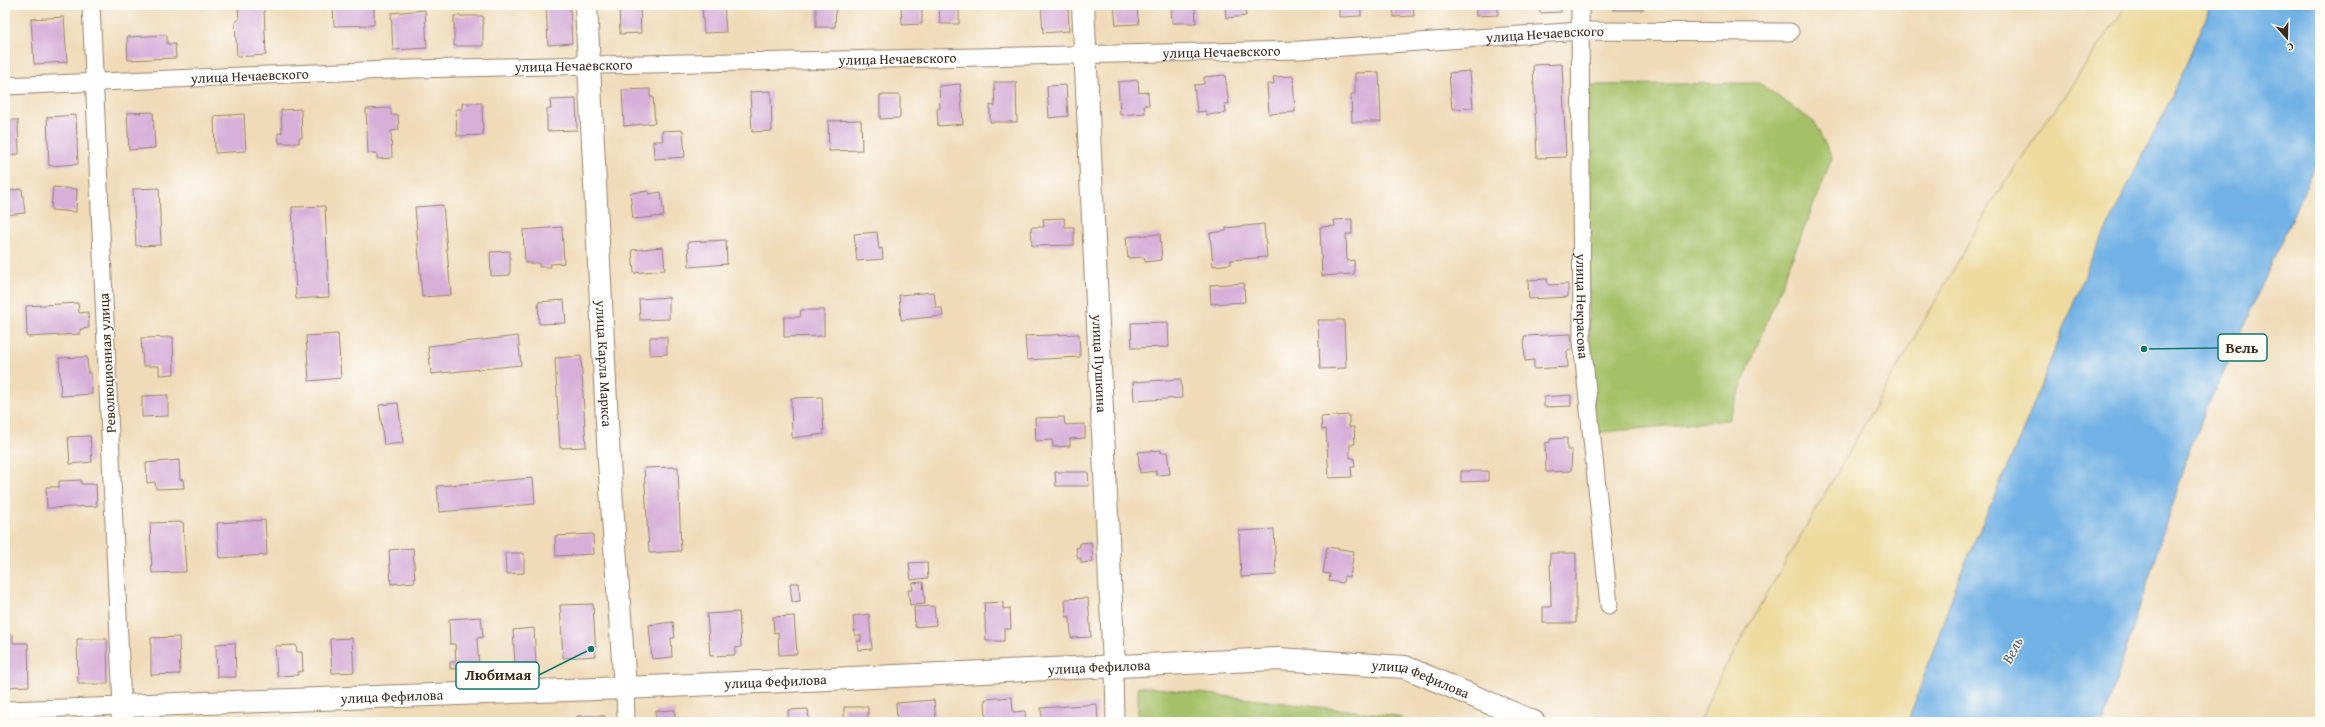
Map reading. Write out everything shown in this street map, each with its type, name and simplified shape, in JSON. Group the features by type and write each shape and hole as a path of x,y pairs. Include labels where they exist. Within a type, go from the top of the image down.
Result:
{"main road":[{"name":"улица Карла Маркса","path":"586,5 609,461 625,688"},
{"name":"улица Пушкина","path":"1083,5 1114,666"},
{"name":"улица Фефилова","path":"122,714 625,688 1278,659 1405,667 1534,722"}],"street":[{"name":"Революционная улица","path":"91,5 122,714"},
{"name":"улица Некрасова","path":"1580,5 1582,341 1609,605"},
{"name":"улица Нечаевского","path":"5,86 413,69 1300,50 1581,31 1790,32"},
{"name":"улица Пушкина","path":"1114,666 1115,722"},
{"name":"улица Карла Маркса","path":"625,688 626,722"},
{"name":"улица Фефилова","path":"5,710 122,714"}],"green space":[{"path":"1759,83 1814,122 1832,158 1728,420 1594,433 1579,127 1587,85"},
{"path":"1138,686 1397,716 1406,722 1138,722"}],"sand":[{"path":"2127,5 2212,5 2173,94 2088,266 2022,433 1959,577 1908,722 1699,722 1720,676 1998,192"}],"water":[{"name":"Вель","path":"2212,5 2320,5 2320,155 2191,444 2103,722 1908,722 1959,577 2022,433 2088,266 2173,94"}],"building":[{"path":"333,5 374,5 374,25 334,26"},
{"path":"546,5 570,5 572,43 548,45"},
{"path":"619,5 640,5 641,33 620,34"},
{"path":"702,5 724,5 726,32 704,33"},
{"path":"816,5 836,5 835,27 816,27"},
{"path":"901,5 922,5 922,24 902,25"},
{"path":"939,5 959,5 959,24 940,24"},
{"path":"1041,5 1068,5 1069,31 1043,33"},
{"path":"1114,5 1133,5 1133,9 1137,9 1139,24 1116,25"},
{"path":"1171,5 1195,5 1196,23 1172,23"},
{"path":"1225,5 1245,5 1246,16 1226,18"},
{"path":"1339,5 1361,5 1361,16 1339,17"},
{"path":"1393,5 1413,5 1414,16 1394,17"},
{"path":"1475,5 1498,5 1498,15 1476,16"},
{"path":"1540,5 1561,5 1561,12 1540,13"},
{"path":"1613,5 1643,5 1643,10 1613,10"},
{"path":"264,7 266,55 237,57 235,23 239,19 238,9"},
{"path":"425,10 427,48 393,50 391,13"},
{"path":"454,16 483,16 483,46 454,46"},
{"path":"64,17 67,62 34,64 31,19"},
{"path":"167,35 167,44 175,44 176,58 128,60 127,37"},
{"path":"1562,64 1566,157 1537,158 1533,65"},
{"path":"1470,71 1473,108 1452,109 1449,73"},
{"path":"1379,72 1381,122 1352,122 1351,94 1355,94 1355,73"},
{"path":"1225,75 1229,104 1225,104 1226,113 1206,115 1206,111 1197,112 1194,85 1204,84 1204,77"},
{"path":"1293,76 1295,112 1269,114 1267,84 1274,84 1273,77"},
{"path":"1138,80 1139,93 1148,92 1149,105 1144,105 1145,113 1120,115 1118,82"},
{"path":"994,82 1016,82 1017,122 990,122 990,105 995,106"},
{"path":"960,84 963,124 938,126 937,109 940,108 939,86"},
{"path":"1066,85 1068,116 1049,118 1047,86"},
{"path":"650,89 650,97 653,97 655,123 624,126 622,90"},
{"path":"771,91 772,131 752,132 750,92"},
{"path":"880,95 900,95 900,118 880,119"},
{"path":"576,99 577,130 547,131 547,109 551,109 550,100"},
{"path":"462,103 482,103 483,135 457,136 456,109 462,109"},
{"path":"391,108 391,115 398,115 399,130 391,131 392,158 377,159 377,153 368,153 366,109"},
{"path":"301,109 302,138 299,138 299,143 279,143 278,133 282,133 281,110"},
{"path":"153,112 155,148 129,150 127,113"},
{"path":"244,114 246,151 215,153 214,116"},
{"path":"76,115 78,164 49,166 47,117"},
{"path":"5,120 18,120 19,154 5,155"},
{"path":"861,120 862,150 829,151 828,121"},
{"path":"683,130 685,157 654,159 653,141 663,141 662,131"},
{"path":"53,187 77,189 76,212 51,210"},
{"path":"159,188 161,245 136,246 133,189"},
{"path":"22,189 25,213 6,215 5,191"},
{"path":"649,191 649,194 661,192 664,216 633,219 630,193"},
{"path":"443,205 451,295 422,297 415,207"},
{"path":"325,206 329,297 296,299 292,207"},
{"path":"1064,218 1065,227 1074,227 1074,245 1032,246 1031,227 1044,227 1043,219"},
{"path":"1352,219 1352,234 1346,234 1347,261 1354,260 1354,274 1322,276 1320,227 1335,226 1334,220"},
{"path":"1264,224 1267,257 1231,260 1231,264 1213,266 1210,233 1226,231 1226,228"},
{"path":"562,227 564,263 550,264 551,267 539,267 539,263 525,263 523,230"},
{"path":"877,232 879,249 882,248 883,259 857,261 854,234"},
{"path":"1160,234 1162,260 1145,262 1144,257 1128,258 1126,237"},
{"path":"726,240 727,264 689,267 688,242"},
{"path":"663,247 665,270 634,273 632,250"},
{"path":"510,251 510,275 491,276 490,252"},
{"path":"1547,279 1548,285 1568,284 1568,297 1529,299 1528,280"},
{"path":"1244,283 1245,302 1211,304 1210,285"},
{"path":"934,292 936,308 942,308 943,316 901,320 899,295"},
{"path":"669,297 669,319 640,320 639,299"},
{"path":"564,300 566,323 539,324 538,302"},
{"path":"78,303 79,313 88,312 89,328 80,329 80,334 27,337 26,306"},
{"path":"801,310 824,310 824,336 784,337 784,317 800,317"},
{"path":"1318,320 1344,320 1346,368 1320,369"},
{"path":"1168,322 1169,347 1132,348 1131,323"},
{"path":"338,334 341,378 309,381 306,336"},
{"path":"1079,334 1080,357 1027,360 1025,336"},
{"path":"1571,334 1572,350 1567,351 1568,367 1534,369 1534,360 1525,361 1524,336"},
{"path":"518,336 521,365 431,374 428,346"},
{"path":"173,337 174,374 159,375 159,366 143,366 141,338"},
{"path":"650,337 667,337 667,354 650,355"},
{"path":"581,356 586,447 560,448 555,358"},
{"path":"87,357 88,373 91,373 92,394 61,396 59,358"},
{"path":"1181,379 1182,398 1134,401 1133,382"},
{"path":"168,395 168,416 142,417 142,396"},
{"path":"1571,395 1571,406 1544,407 1544,397"},
{"path":"822,397 824,434 792,438 791,398"},
{"path":"398,403 403,443 384,445 379,405"},
{"path":"1349,415 1349,427 1354,427 1355,444 1350,444 1350,458 1354,458 1355,467 1351,467 1352,477 1329,478 1326,429 1322,430 1321,417"},
{"path":"1064,417 1065,425 1085,424 1085,438 1070,439 1070,446 1053,447 1052,440 1036,441 1035,418"},
{"path":"90,436 92,462 70,464 68,437"},
{"path":"1567,438 1567,450 1572,450 1571,471 1546,472 1545,443 1550,442 1550,439"},
{"path":"1161,450 1161,453 1167,452 1170,474 1156,475 1156,471 1140,473 1138,452"},
{"path":"179,460 180,480 183,479 184,488 156,489 155,482 147,483 146,463"},
{"path":"678,467 681,551 649,553 644,468"},
{"path":"1461,471 1488,471 1488,481 1461,482"},
{"path":"1055,472 1088,472 1089,486 1056,486"},
{"path":"533,478 535,504 439,512 437,486"},
{"path":"81,480 81,484 96,484 97,506 47,508 46,487 59,487 59,481"},
{"path":"265,520 267,555 219,558 217,523"},
{"path":"183,522 186,572 152,573 150,523"},
{"path":"1274,529 1276,575 1241,577 1239,531"},
{"path":"593,534 594,554 556,556 555,536"},
{"path":"1091,542 1093,562 1081,563 1081,558 1078,559 1076,548 1080,547 1080,543"},
{"path":"1327,547 1354,551 1350,577 1344,576 1343,583 1329,581 1330,574 1323,573"},
{"path":"413,548 415,582 391,584 389,550"},
{"path":"505,553 524,553 524,573 506,574"},
{"path":"1550,553 1576,553 1576,623 1543,623 1543,607 1551,607"},
{"path":"927,562 928,578 911,580 909,563"},
{"path":"923,582 925,604 910,605 908,590 913,590 912,583"},
{"path":"790,583 799,583 800,601 792,602"},
{"path":"1088,598 1091,637 1071,638 1070,616 1066,617 1065,599"},
{"path":"1003,602 1003,609 1010,608 1011,629 1004,629 1004,641 986,641 984,603"},
{"path":"593,604 596,656 563,658 560,605"},
{"path":"934,606 936,625 915,627 914,607"},
{"path":"739,612 741,647 735,648 735,655 710,656 707,614"},
{"path":"869,614 872,649 858,650 857,641 861,641 861,635 855,635 853,616"},
{"path":"794,616 797,654 779,655 778,632 774,633 773,617"},
{"path":"481,617 483,637 477,638 479,667 450,669 450,662 456,662 455,644 450,644 449,619"},
{"path":"673,622 675,638 671,638 672,657 652,659 649,625"},
{"path":"534,628 536,663 515,665 513,630"},
{"path":"5,635 13,635 13,643 28,643 29,686 5,687"},
{"path":"179,637 180,674 151,675 151,638"},
{"path":"352,638 354,672 332,673 330,639"},
{"path":"77,639 107,639 108,684 78,684"},
{"path":"235,643 236,677 217,677 216,644"},
{"path":"296,645 297,652 302,652 303,671 298,672 298,675 277,676 275,646"},
{"path":"1012,697 1013,712 1025,711 1026,722 986,722 985,699"},
{"path":"934,700 936,722 897,722 896,703"},
{"path":"1097,704 1098,722 1042,722 1041,708"},
{"path":"844,707 868,707 868,722 844,722"},
{"path":"808,709 809,722 789,722 788,710"},
{"path":"675,710 675,722 656,722 655,711"},
{"path":"577,716 605,716 605,722 577,722"}],"place":[{"name":"Вель","path":"2144,349"},
{"name":"Любимая","path":"591,649"}]}
